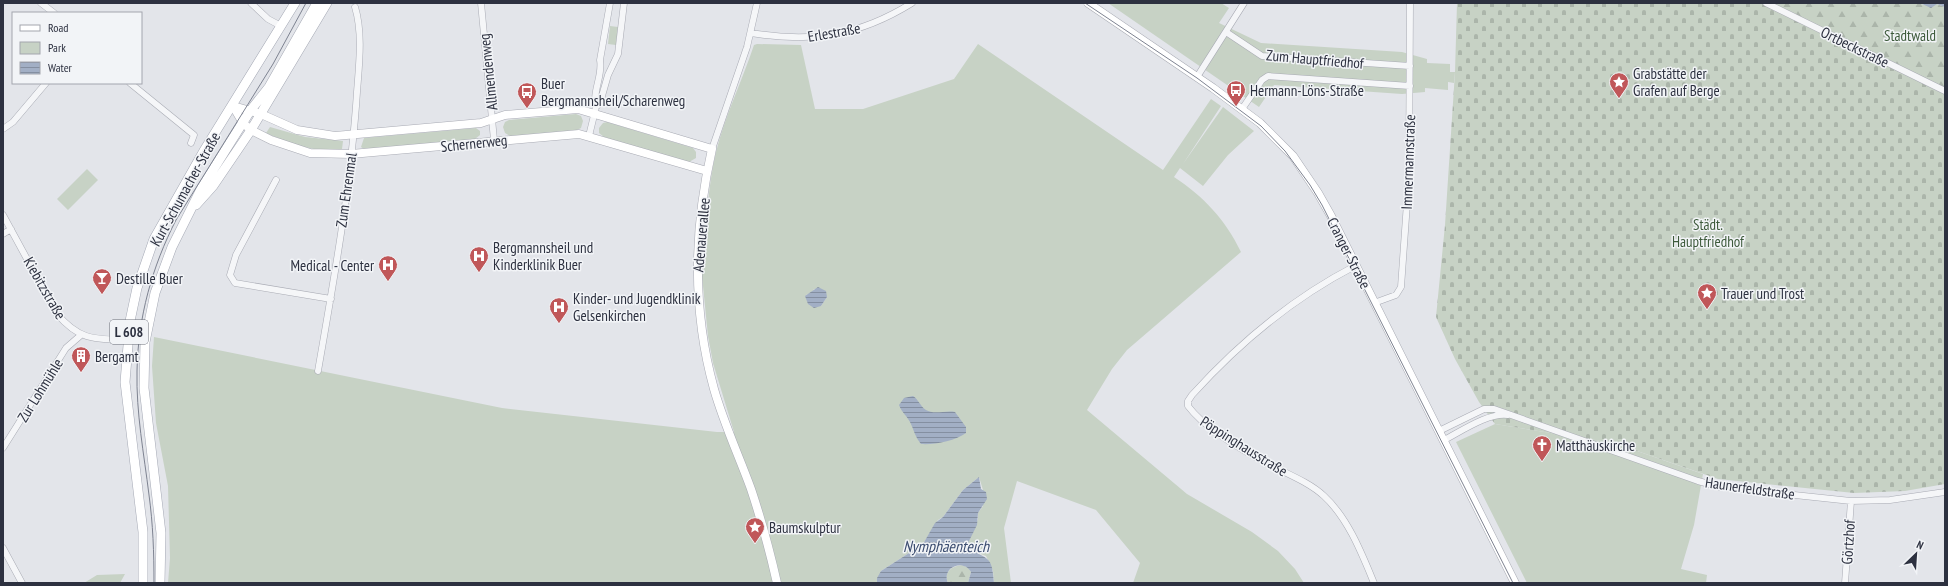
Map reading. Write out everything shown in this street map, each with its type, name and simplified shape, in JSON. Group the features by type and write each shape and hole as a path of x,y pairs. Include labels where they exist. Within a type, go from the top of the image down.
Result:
{"main road":[{"name":"Kurt-Schumacher-Straße","path":"143,583 143,532 125,382 128,340 137,288 154,240 206,149 295,3"},
{"name":"Kurt-Schumacher-Straße","path":"160,583 161,533 144,388 146,342 155,293 172,248 201,189 250,111 269,87 317,3"},
{"name":"Kurt-Schumacher-Straße","path":"192,209 213,186 251,130 327,3"}],"street":[{"path":"41,3 53,12"},
{"path":"251,3 268,19 281,26"},
{"name":"Allmendenweg","path":"481,3 494,140"},
{"path":"589,136 594,110 594,100 602,69 600,60 610,3"},
{"path":"594,110 600,102 610,71 618,54 624,3"},
{"name":"Adenauerallee","path":"757,3 751,33 712,149 707,171 697,263 700,314 705,351 715,391 729,436 751,491 776,583"},
{"name":"Erlestraße","path":"751,33 778,37 811,38 844,33 878,22 912,3"},
{"name":"Cranger Straße","path":"1088,3 1242,109 1274,136 1297,162 1318,193 1515,583"},
{"path":"1197,77 1244,3"},
{"name":"Immermannstraße","path":"1374,303 1396,295 1401,287 1409,175 1410,3"},
{"name":"Ortbeckstraße","path":"1766,3 1945,91"},
{"name":"Zum Ehrenmal","path":"318,371 331,298 354,135 359,62 358,18 355,7"},
{"path":"609,14 623,16"},
{"name":"Zum Hauptfriedhof","path":"1226,32 1262,56 1410,66"},
{"path":"602,69 610,71"},
{"name":"Zum Hauptfriedhof","path":"1242,109 1262,80 1268,76 1410,86"},
{"path":"3,129 13,122 45,84"},
{"path":"131,84 194,135 191,143"},
{"name":"Schernerweg","path":"233,106 261,114 297,130 335,136 481,124 505,115 527,112 578,109 594,110 712,149"},
{"name":"Schernerweg","path":"233,106 243,123 251,130 271,140 310,153 351,154 494,140 580,134 707,171"},
{"path":"276,180 236,255 230,275 235,283 331,298"},
{"name":"Kiebitzstraße","path":"3,215 57,314 69,328 81,335 102,340 128,340"},
{"path":"3,234 11,229"},
{"name":"Pöppinghausstraße","path":"1355,266 1341,273 1277,315 1242,344 1192,395 1188,401 1188,406 1194,415 1234,443 1263,462 1307,483 1324,496 1348,529 1374,583"},
{"name":"Zur Lohmühle","path":"3,448 66,348 81,335"},
{"name":"Haunerfeldstraße","path":"1439,431 1484,409 1494,408 1713,485 1851,501 1890,500 1945,492"},
{"name":"Haunerfeldstraße","path":"1444,440 1496,415 1517,416"},
{"name":"Görtzhof","path":"1845,583 1851,501"},
{"path":"3,548 22,583"}],"green space":[{"path":"1108,3 1221,3 1229,8 1219,23 1261,43 1402,52 1427,59 1427,63 1450,64 1450,72 1455,72 1454,83 1448,82 1448,90 1425,88 1425,92 1402,94 1274,85 1259,107"},
{"name":"Städt. Hauptfriedhof","path":"1457,3 1760,3 1945,93 1945,484 1905,491 1854,493 1718,479 1614,443 1495,424 1479,402 1455,359 1436,317 1445,225 1455,72"},
{"name":"Stadtwald","path":"1772,3 1920,3 1924,5 1937,4 1945,7 1945,88"},
{"path":"610,26 618,27 616,45 608,44"},
{"path":"978,44 1163,170 1211,99 1221,106 1183,164 1223,107 1254,131 1228,155 1203,186 1180,168 1174,177 1195,193 1213,210 1228,229 1241,252 1127,350 1112,369 1087,410 1187,494 1252,532 1278,551 1295,569 1304,583 1133,583 1140,563 1096,510 1017,481 1004,528 1011,583 994,583 993,571 986,556 970,550 968,543 978,519 978,513 983,506 983,490 979,477 963,490 943,517 938,520 923,544 881,571 877,583 168,583 170,558 168,486 156,423 152,366 154,337 502,408 717,432 734,432 713,363 708,336 702,276 704,268 709,195 716,152 724,125 754,45 801,45 815,109 863,109 954,79","holes":["814,289 822,290 827,297 821,306 809,304 806,295 812,293"]},
{"path":"576,114 581,116 583,121 581,128 577,130 510,136 505,133 503,127 505,122 509,120"},
{"path":"607,122 693,148 696,152 696,158 689,162 604,137 599,133 599,128 603,123"},
{"path":"270,127 305,137 343,141 342,149 325,151 304,147 266,133"},
{"path":"476,128 480,131 480,135 475,139 364,149 361,147 364,138"},
{"path":"87,169 98,180 68,210 57,199"},
{"path":"1495,424 1614,443 1703,474 1694,525 1681,569 1707,575 1706,583 1527,583 1456,442"},
{"path":"962,565 969,568 971,572 968,583 948,583 947,576 949,570"},
{"path":"125,574 120,583 84,583 97,575"}],"water":[{"path":"1920,3 1945,3 1945,7 1937,4 1931,8"},
{"path":"818,287 826,291 827,297 821,306 814,308 808,304 805,296"},
{"path":"913,396 926,410 936,412 955,412 966,427 966,433 944,442 921,444 910,422 899,405 904,398"},
{"name":"Nymphäenteich","path":"979,477 981,489 986,492 987,499 978,513 977,525 968,543 971,550 989,561 994,583 968,583 971,572 967,568 958,565 950,569 947,578 948,583 877,583 877,578 881,571 923,544 935,523 943,517 963,490"}],"tram line":[{"path":"154,583 151,517 137,387 138,351 143,312 153,274 167,238 176,220 273,64 306,3"},
{"path":"1085,3 1197,78 1261,126 1285,151 1310,185 1322,205 1513,583"}],"place":[{"name":"Grabstätte der Grafen auf Berge","path":"1619,99"},
{"name":"Hermann-Löns-Straße","path":"1236,107"},
{"name":"Buer Bergmannsheil/Scharenweg","path":"527,109"},
{"name":"Bergmannsheil und Kinderklinik Buer","path":"479,273"},
{"name":"Medical - Center","path":"388,282"},
{"name":"Destille Buer","path":"102,295"},
{"name":"Trauer und Trost","path":"1707,310"},
{"name":"Kinder- und Jugendklinik Gelsenkirchen","path":"559,324"},
{"name":"Bergamt","path":"81,373"},
{"name":"Matthäuskirche","path":"1542,462"},
{"name":"Baumskulptur","path":"755,544"}]}
